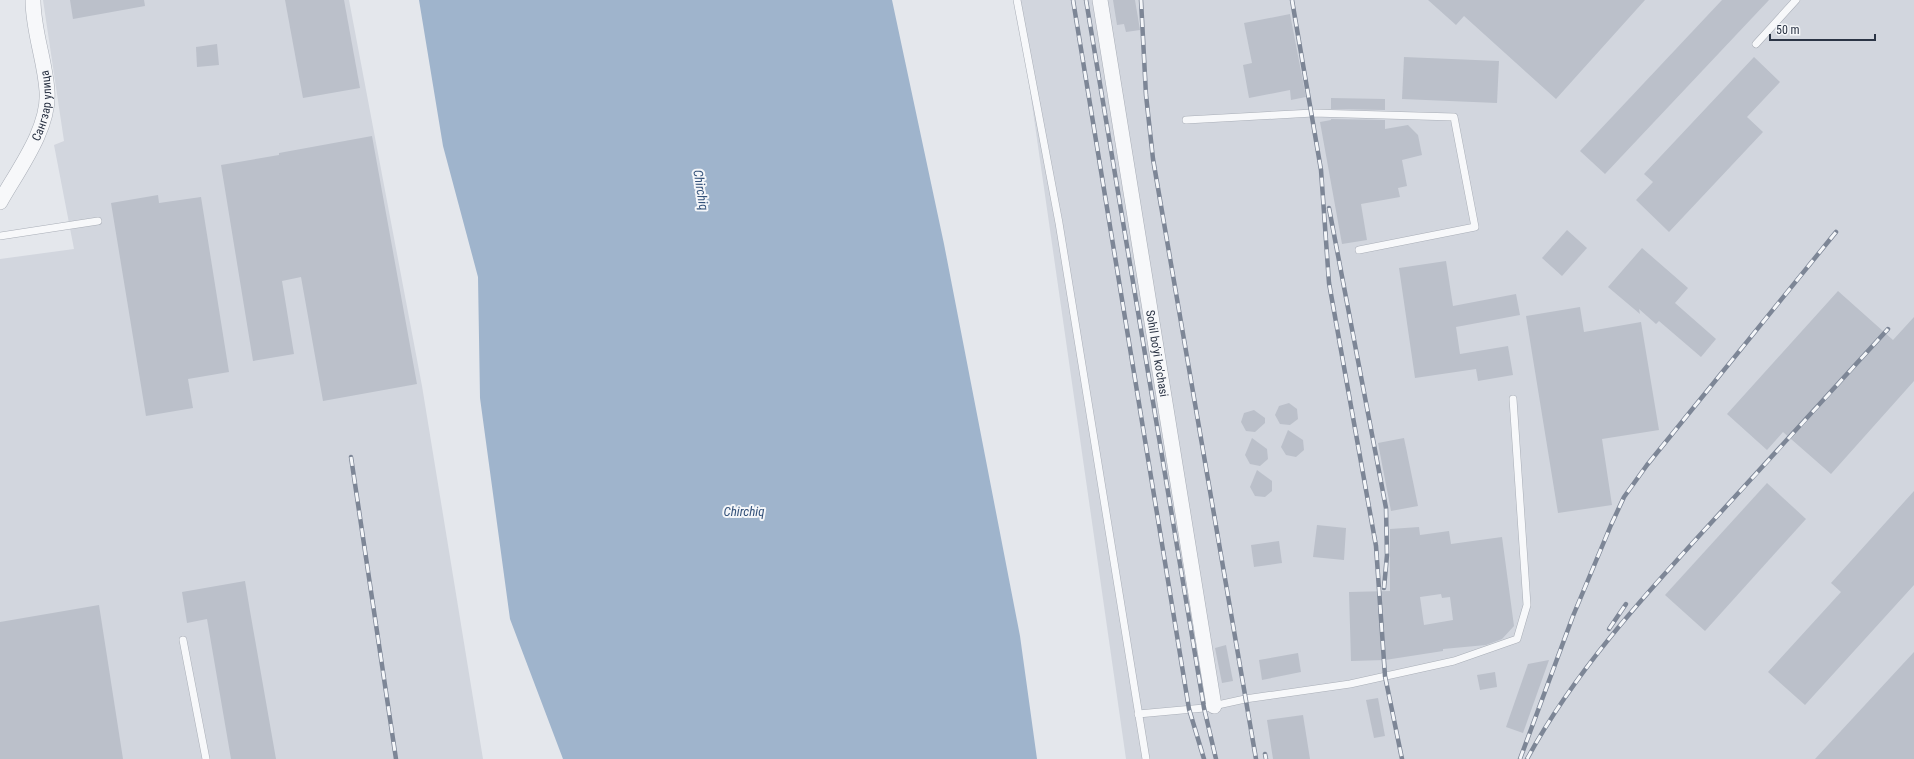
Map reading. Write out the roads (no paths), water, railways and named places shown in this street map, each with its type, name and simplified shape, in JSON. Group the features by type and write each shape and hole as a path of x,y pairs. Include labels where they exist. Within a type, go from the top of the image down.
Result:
{"street":[{"name":"Сангзар улица","path":"0,202 38,133 46,112 47,91 33,14 33,0"},
{"name":"Sohil bo'yi ko'chasi","path":"1100,0 1214,706"}],"lane":[{"path":"1017,0 1059,223 1146,759"},
{"path":"1756,44 1796,0"},
{"path":"1186,120 1312,113 1454,117 1475,227 1359,250"},
{"path":"0,236 98,221"},
{"path":"1138,714 1214,706 1245,699 1350,684 1454,662 1517,639 1527,605 1513,399"},
{"path":"183,640 206,759"}],"water":[{"name":"Chirchiq","path":"419,0 892,0 944,244 1020,636 1037,759 563,759 510,619 480,398 478,277 443,146"}],"railway":[{"path":"1073,0 1189,709 1204,759"},
{"path":"1086,0 1204,708 1216,759"},
{"path":"1141,0 1146,95 1153,159 1256,759"},
{"path":"1292,0 1321,170 1329,283 1376,546 1385,676 1402,759"},
{"path":"1329,208 1386,508 1387,555 1384,588"},
{"path":"1520,759 1573,616 1624,497 1647,465 1836,232"},
{"path":"1527,759 1566,695 1635,607 1888,329"},
{"path":"351,457 396,759"},
{"path":"1609,629 1626,604"},
{"path":"1265,754 1266,759"}]}
